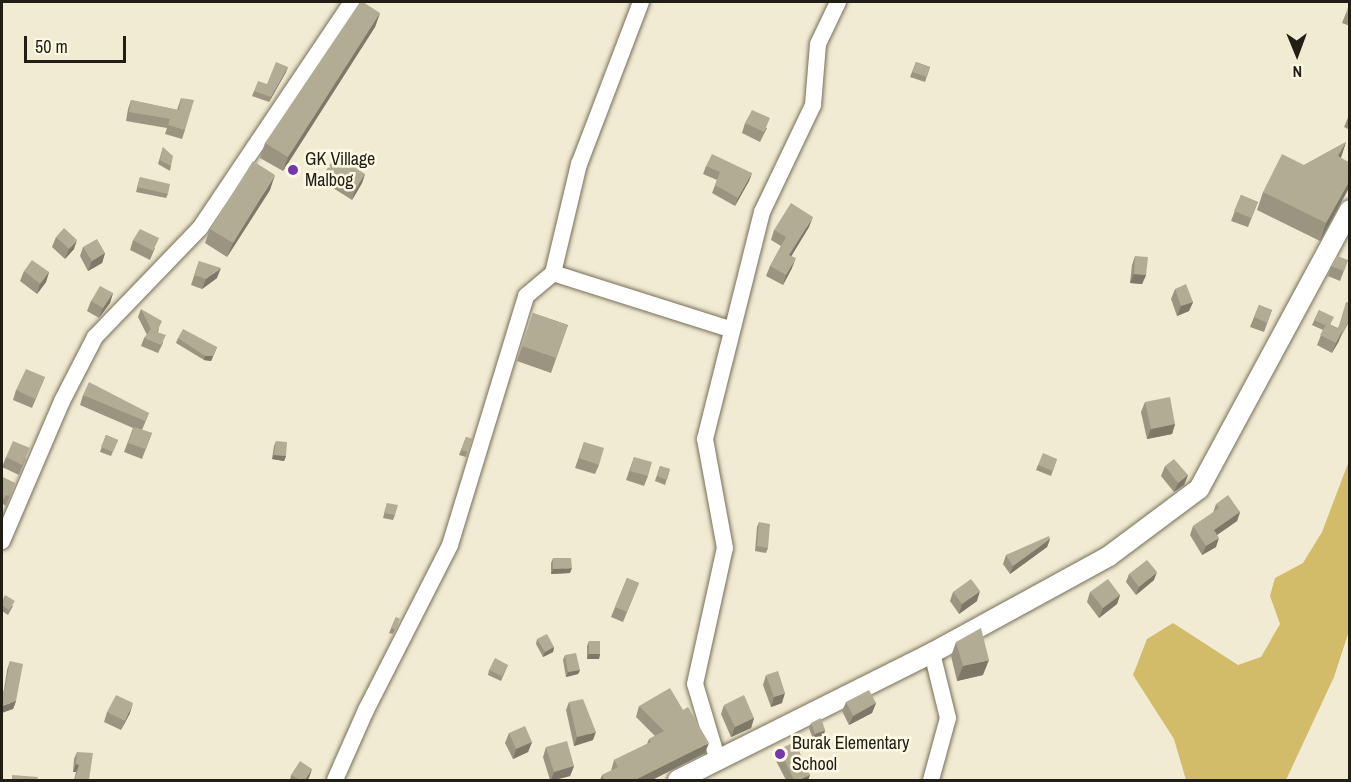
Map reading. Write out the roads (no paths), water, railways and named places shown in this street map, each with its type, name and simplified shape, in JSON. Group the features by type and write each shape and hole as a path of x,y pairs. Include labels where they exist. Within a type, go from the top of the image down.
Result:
{"street":[{"path":"2,541 62,400 95,337 200,228 352,2"},
{"path":"335,780 450,545 526,296 553,273 579,164 641,2"},
{"path":"718,761 695,684 725,548 705,439 730,329 762,212 813,105 818,44 838,2"},
{"path":"678,780 932,653 1109,556 1199,489 1350,210"},
{"path":"553,273 730,329"},
{"path":"931,780 948,718 932,653"}],"place":[{"name":"GK Village Malbog","path":"293,170"},
{"name":"Burak Elementary School","path":"780,754"}]}
